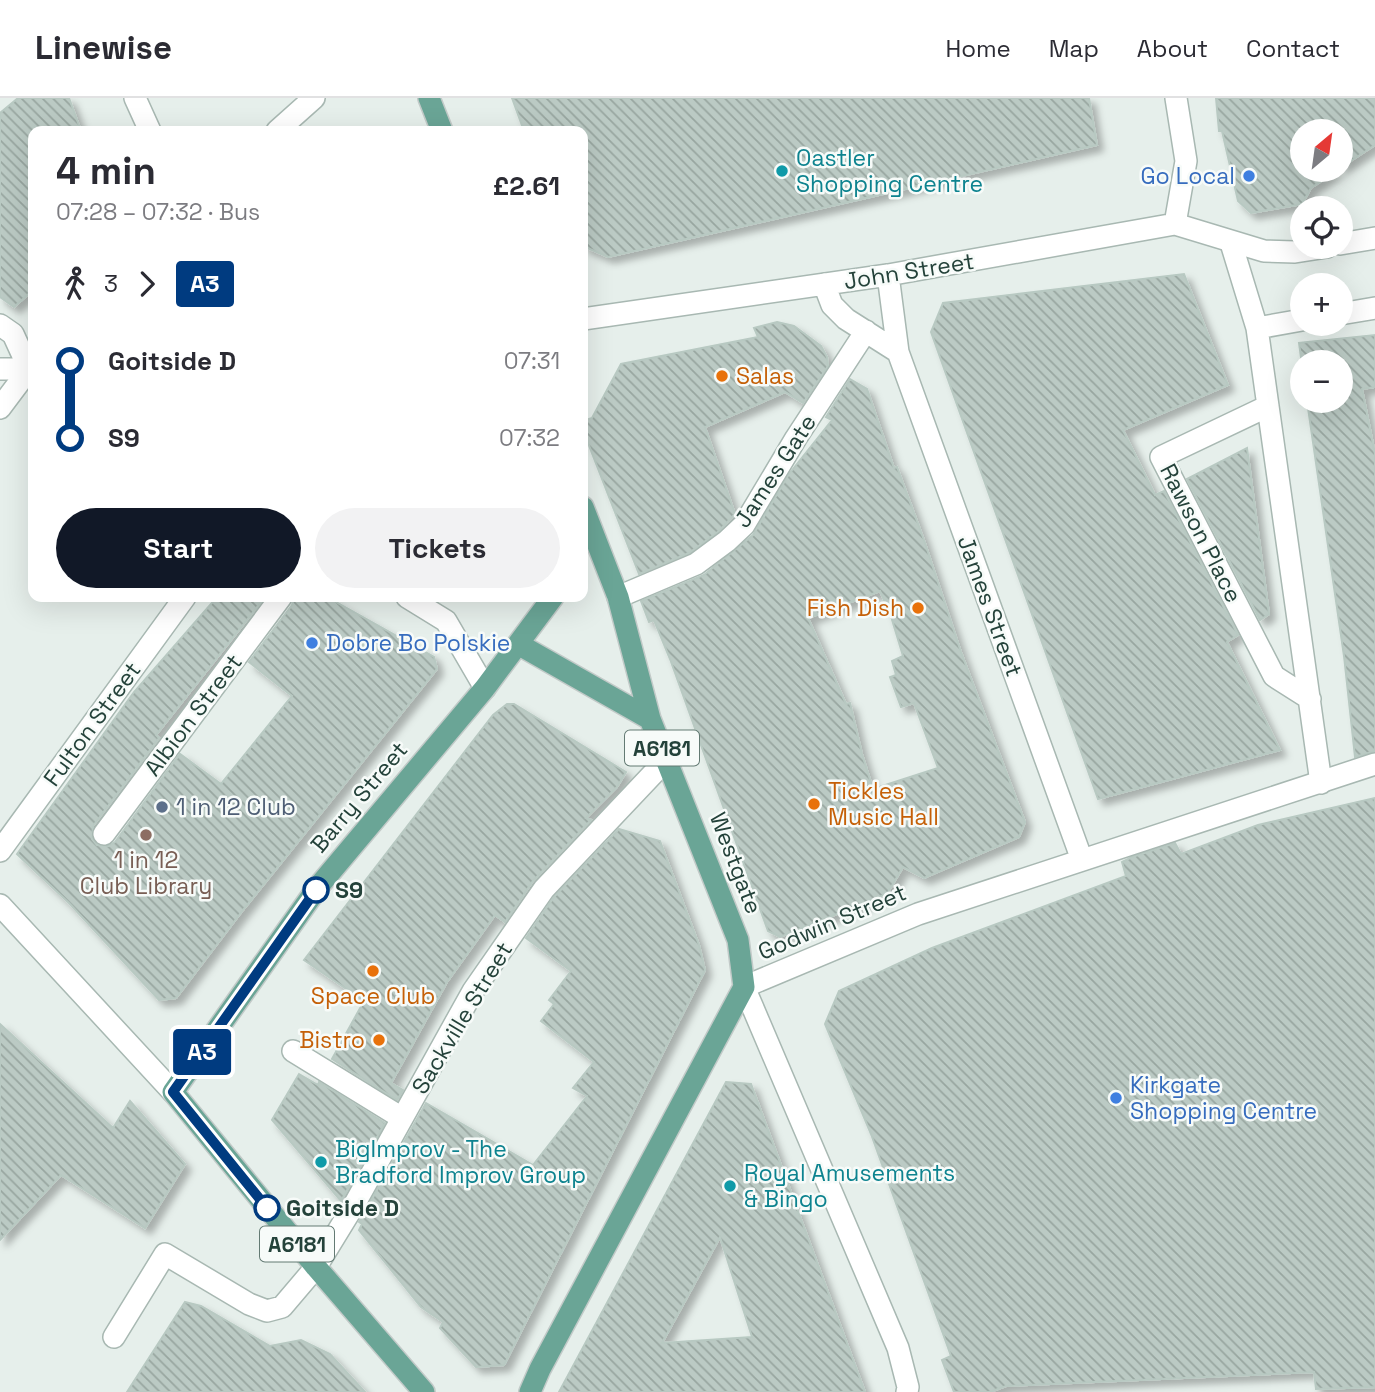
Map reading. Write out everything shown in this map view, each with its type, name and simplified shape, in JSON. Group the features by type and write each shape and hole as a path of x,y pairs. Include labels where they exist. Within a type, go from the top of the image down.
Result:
{"main road":[{"path":"429,98 441,126"},
{"name":"Westgate","path":"588,520 618,597 650,719 738,940 744,987"},
{"name":"Barry Street","path":"173,1092 318,887 485,688 549,602"},
{"name":"A6181","path":"518,644 650,719"},
{"name":"Godwin Street","path":"530,1392 744,987"},
{"name":"A6181","path":"173,1092 316,1267 424,1392"}],"street":[{"path":"135,98 148,126"},
{"path":"283,126 314,98"},
{"path":"1175,224 1186,161 1177,98"},
{"name":"John Street","path":"588,318 888,275 1175,224 1231,243 1264,251 1290,253"},
{"path":"1353,242 1375,238"},
{"path":"1231,243 1256,328 1321,783"},
{"name":"James Street","path":"888,275 898,352 1082,860"},
{"path":"824,284 832,305 846,319 898,352"},
{"path":"1353,312 1375,308"},
{"path":"1256,328 1290,322"},
{"path":"0,325 13,334 28,361"},
{"name":"James Gate","path":"618,597 696,564 744,525 796,438 866,331"},
{"path":"0,369 28,368"},
{"path":"0,408 28,373"},
{"name":"Rawson Place","path":"1268,406 1160,457 1274,676 1310,699"},
{"name":"Fulton Street","path":"0,851 182,602"},
{"name":"Albion Street","path":"104,834 277,602"},
{"path":"415,602 446,621 485,688"},
{"name":"Sackville Street","path":"114,1337 165,1254 249,1304 267,1311 282,1307 316,1267 354,1205 473,990 544,889 667,759"},
{"name":"Godwin Street","path":"744,987 918,914 1375,764"},
{"path":"0,905 173,1092"},
{"name":"Westgate","path":"744,987 898,1348 907,1392"},
{"path":"293,1051 402,1118"}],"building":[{"path":"18,98 69,98 79,126 28,126 28,294 14,307 0,297 0,113"},
{"name":"Oastler Shopping Centre","path":"512,98 1089,98 1097,145 608,257 588,248 588,126 522,126"},
{"path":"1216,98 1375,98 1375,145 1353,159 1353,119 1290,119 1290,182 1320,182 1311,188 1306,196 1290,196 1290,206 1251,213 1238,201 1222,131 1219,131"},
{"path":"1184,274 1228,385 1123,430 1155,495 1164,491 1238,635 1227,642 1280,750 1098,799 931,332 943,303"},
{"path":"777,322 794,326 821,346 828,366 803,403 785,392 705,427 735,514 719,531 689,553 639,574 588,443 588,419 592,418 621,364 758,337 754,328"},
{"path":"1375,335 1375,387 1362,389 1375,454 1375,751 1355,757 1344,656 1309,413 1353,413 1353,350 1300,350 1299,343"},
{"path":"850,379 867,389 1025,822 1019,837 924,878 903,867 887,894 780,937 768,931 670,659 654,620 649,622 641,601 704,575 753,535 789,474 832,420 826,417","holes":["880,591 903,656 892,661 896,675 890,677 901,707 914,703 938,768 873,789 850,703 846,704 808,618"]},
{"path":"1247,448 1269,614 1260,620 1187,479"},
{"path":"213,602 261,602 156,735 159,738 93,826 92,839 97,845 109,846 115,842 180,754 221,784 292,696 249,662 293,602 336,602 434,657 437,669 243,910 176,998 159,1000 69,903 17,854 134,692"},
{"path":"507,704 514,704 626,772 617,787 586,818 591,820 533,881 505,922 495,915 447,982 391,1083 403,1090 397,1100 332,1059 364,1001 304,960 493,715"},
{"name":"Kirkgate Shopping Centre","path":"1375,798 1375,1387 1316,1389 1314,1372 1006,1386 990,1392 954,1392 942,1360 951,1356 871,1134 825,1024 839,991 932,948 1126,876 1122,862 1132,857 1175,843 1181,854 1258,825"},
{"path":"619,829 660,841 699,945 705,970 504,1365 476,1367 440,1328 443,1322 421,1307 359,1230 362,1224 359,1222 426,1103 533,1165 587,1096 573,1088 594,1062 541,1021 554,1004 549,1000 571,971 526,938 554,897"},
{"path":"0,1024 113,1128 130,1101 185,1164 145,1228 61,1175 0,1240"},
{"path":"299,1074 318,1085 319,1082 385,1123 341,1201 272,1120"},
{"path":"726,1082 751,1084 865,1392 559,1392","holes":["720,1237 752,1337 662,1343"]},
{"path":"185,1302 201,1306 270,1346 301,1340 330,1354 365,1392 127,1392"}],"bus line":[{"name":"A3","path":"267,1208 173,1092 316,890"}],"place":[{"name":"Oastler Shopping Centre","path":"782,171"},
{"name":"Go Local","path":"1249,176"},
{"name":"Salas","path":"722,376"},
{"name":"Fish Dish","path":"918,608"},
{"name":"Dobre Bo Polskie","path":"312,643"},
{"name":"Tickles Music Hall","path":"814,804"},
{"name":"1 in 12 Club","path":"162,807"},
{"name":"1 in 12 Club Library","path":"146,835"},
{"name":"S9","path":"316,890"},
{"name":"Space Club","path":"373,971"},
{"name":"Bistro","path":"379,1040"},
{"name":"Kirkgate Shopping Centre","path":"1116,1098"},
{"name":"BigImprov - The Bradford Improv Group","path":"321,1162"},
{"name":"Royal Amusements & Bingo","path":"730,1186"},
{"name":"Goitside D","path":"267,1208"}]}
